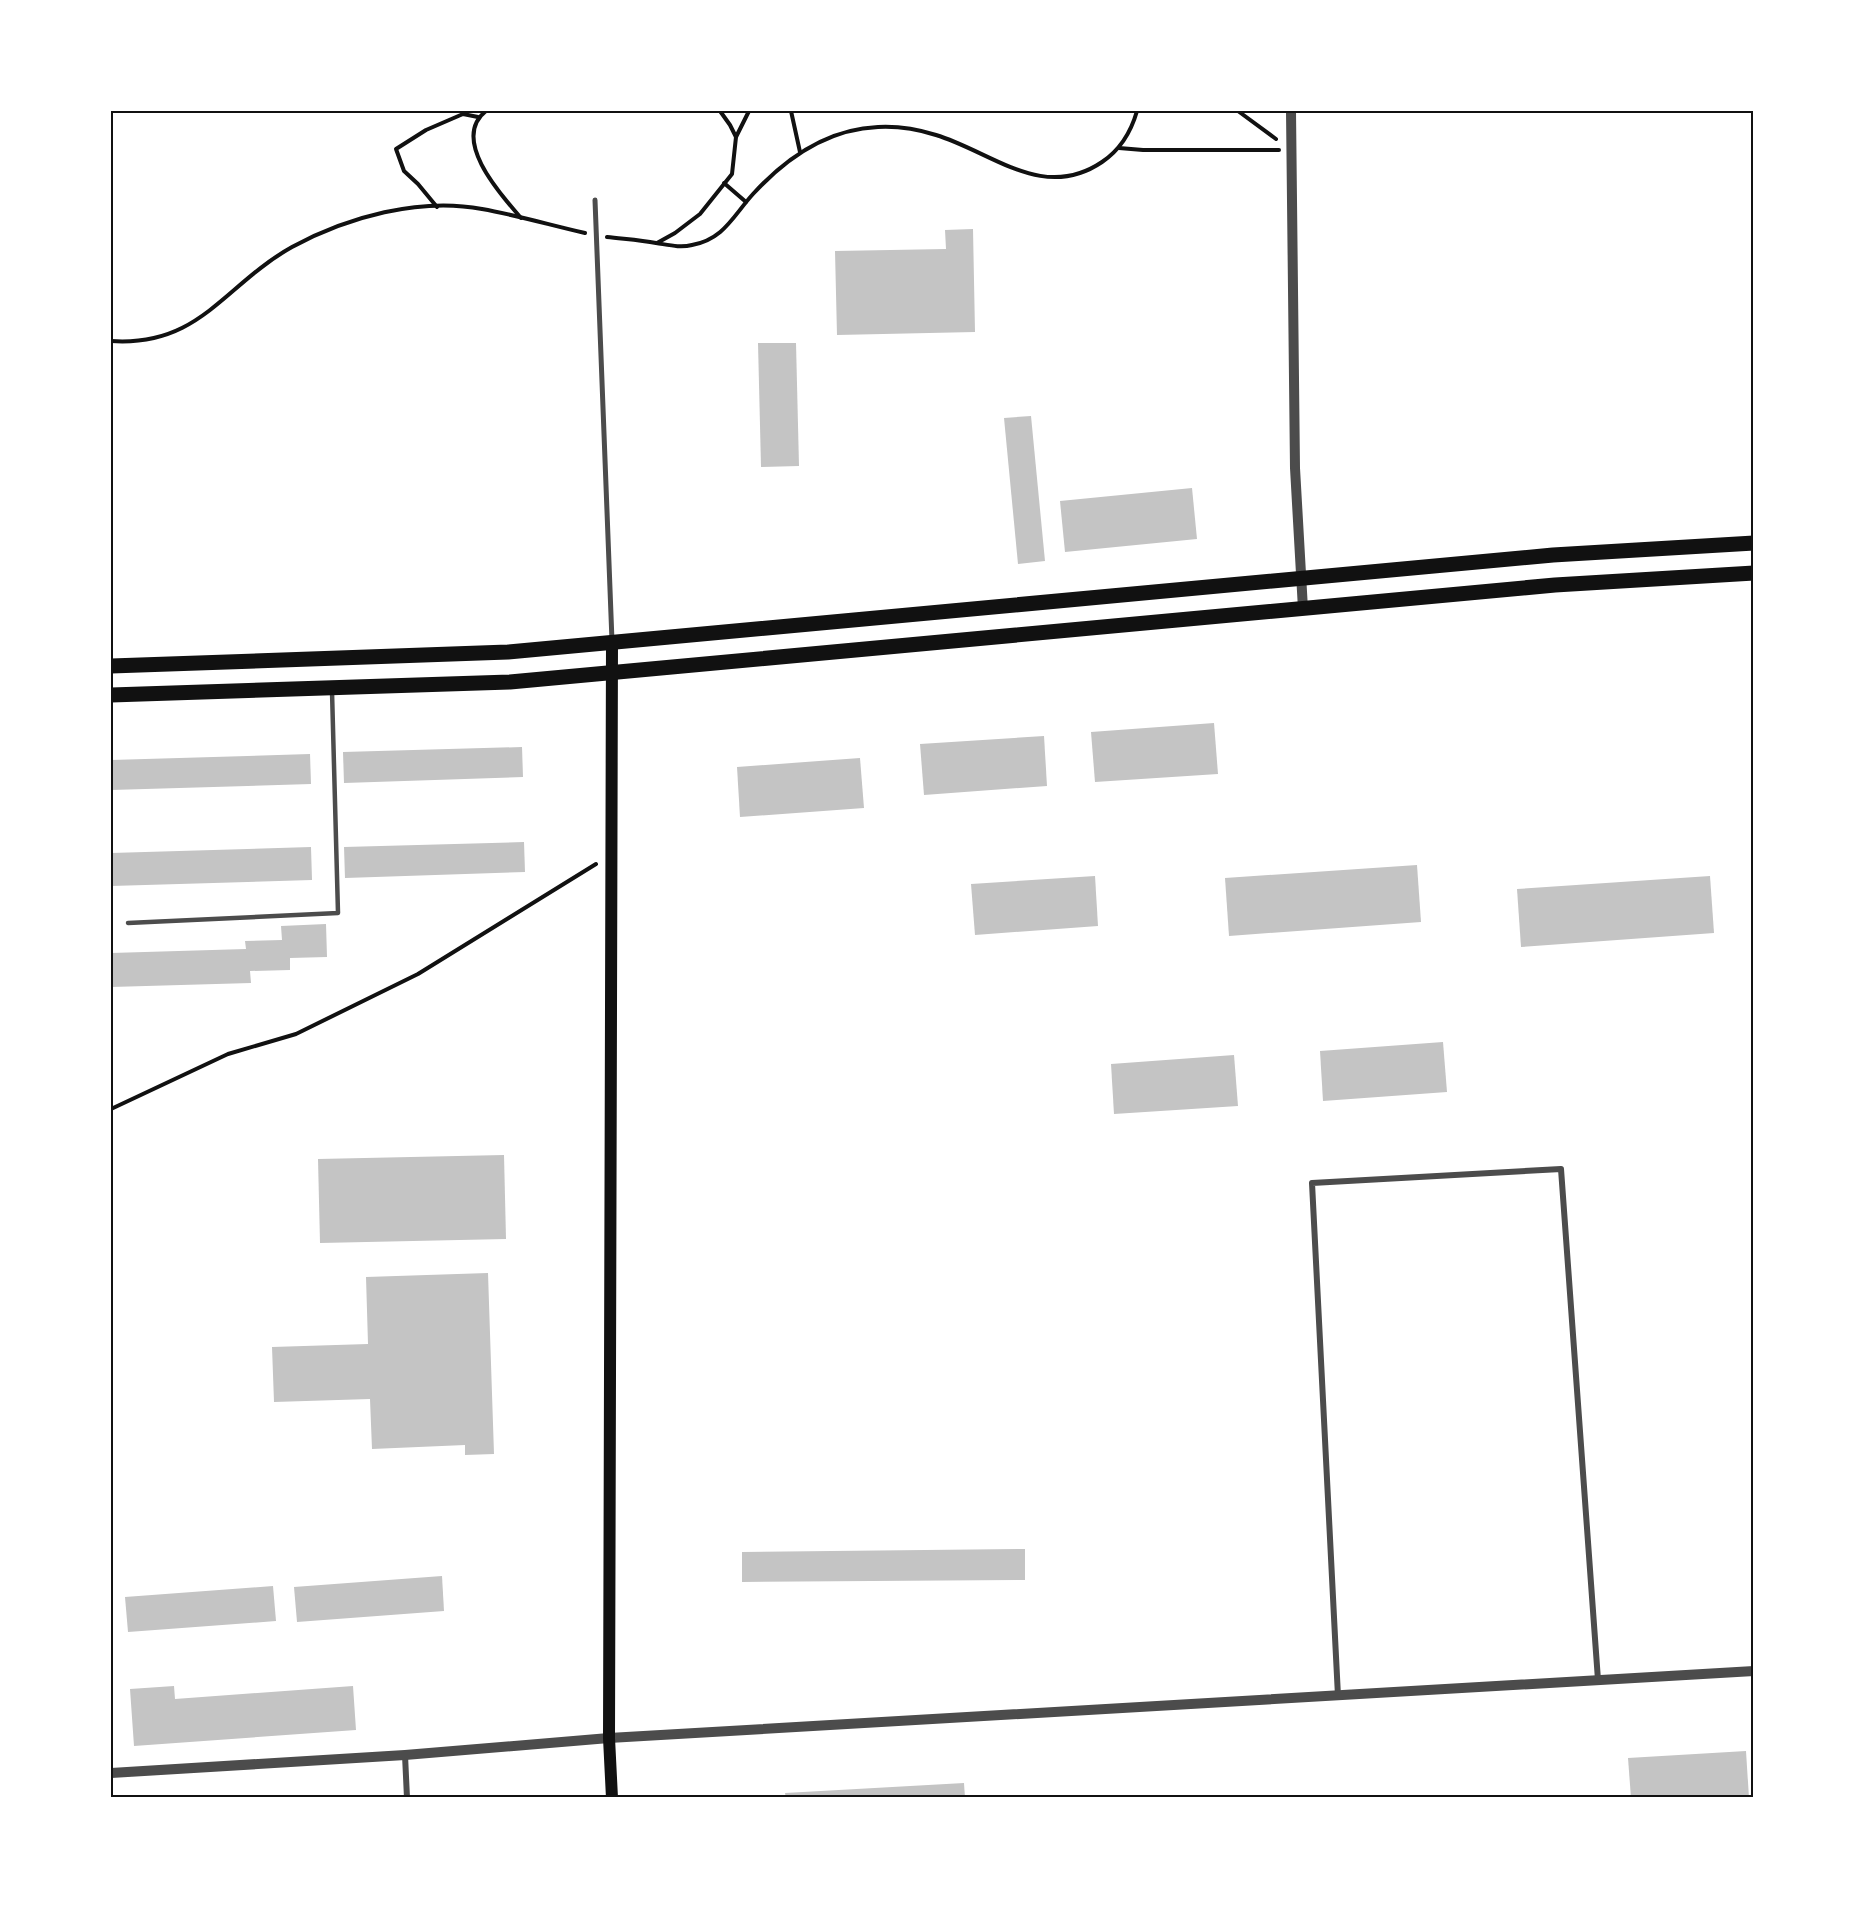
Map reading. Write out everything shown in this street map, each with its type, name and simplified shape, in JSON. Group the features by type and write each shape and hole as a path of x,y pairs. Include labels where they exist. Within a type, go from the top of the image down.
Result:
{"main road":[{"path":"111,666 508,652 1552,555 1754,543"},
{"path":"111,695 510,682 1555,585 1754,573"},
{"path":"612,643 609,1738 612,1798"}],"street":[{"path":"1291,111 1295,468 1303,609"},
{"path":"595,200 612,643"},
{"path":"1338,1696 1312,1183 1561,1169 1598,1681"},
{"path":"111,1773 405,1755 609,1738 1754,1671"},
{"path":"405,1755 407,1798"}],"lane":[{"path":"128,923 338,914 332,688"}],"path":[{"path":"486,111 478,117 473,134 477,153 483,168 501,196 522,218"},
{"path":"720,111 736,137"},
{"path":"657,243 700,214 732,174 736,137 749,111"},
{"path":"791,111 800,152"},
{"path":"111,340 132,342 152,339 171,334 190,325 267,263 317,234 372,215 401,209 480,208 596,236 668,246 686,246 715,237 725,229 746,202 776,171 800,152 836,135 875,127 897,127 938,135 1021,172 1051,178 1066,177 1095,167 1119,148 1137,111"},
{"path":"1238,111 1292,150"},
{"path":"437,207 404,171 396,148 426,129 463,114 478,117"},
{"path":"1119,148 1292,150"},
{"path":"724,183 746,202"},
{"path":"111,1109 228,1054 296,1034 418,974 612,854"}],"building":[{"path":"973,229 975,332 837,335 835,251 946,249 945,230"},
{"path":"758,343 796,343 799,466 761,467"},
{"path":"1031,416 1045,561 1018,564 1004,418"},
{"path":"1192,488 1197,539 1065,552 1060,501"},
{"path":"1214,723 1218,774 1095,782 1091,732"},
{"path":"1044,736 1047,786 924,795 920,744"},
{"path":"522,747 523,777 344,783 343,752"},
{"path":"310,754 311,784 111,790 111,760"},
{"path":"860,758 864,808 740,817 737,767"},
{"path":"524,842 525,872 345,878 344,847"},
{"path":"311,847 312,880 111,886 111,853"},
{"path":"1417,865 1421,922 1229,936 1225,878"},
{"path":"1095,876 1098,926 975,935 971,884"},
{"path":"1710,876 1714,933 1521,947 1517,889"},
{"path":"326,924 327,957 290,958 290,970 250,971 251,983 111,987 111,953 246,949 245,941 282,940 281,926"},
{"path":"1443,1042 1447,1092 1323,1101 1320,1051"},
{"path":"1234,1055 1238,1106 1114,1114 1111,1064"},
{"path":"504,1155 506,1239 320,1243 318,1159"},
{"path":"488,1273 494,1454 465,1455 465,1445 372,1449 370,1399 274,1402 272,1347 368,1344 366,1277"},
{"path":"1025,1549 1025,1580 742,1582 742,1552"},
{"path":"442,1576 444,1611 297,1622 294,1587"},
{"path":"273,1586 276,1621 128,1632 125,1597"},
{"path":"174,1686 175,1699 353,1686 356,1730 134,1746 130,1689"},
{"path":"1746,1751 1749,1798 1631,1798 1628,1758"},
{"path":"964,1783 965,1798 786,1798 785,1793"}]}
